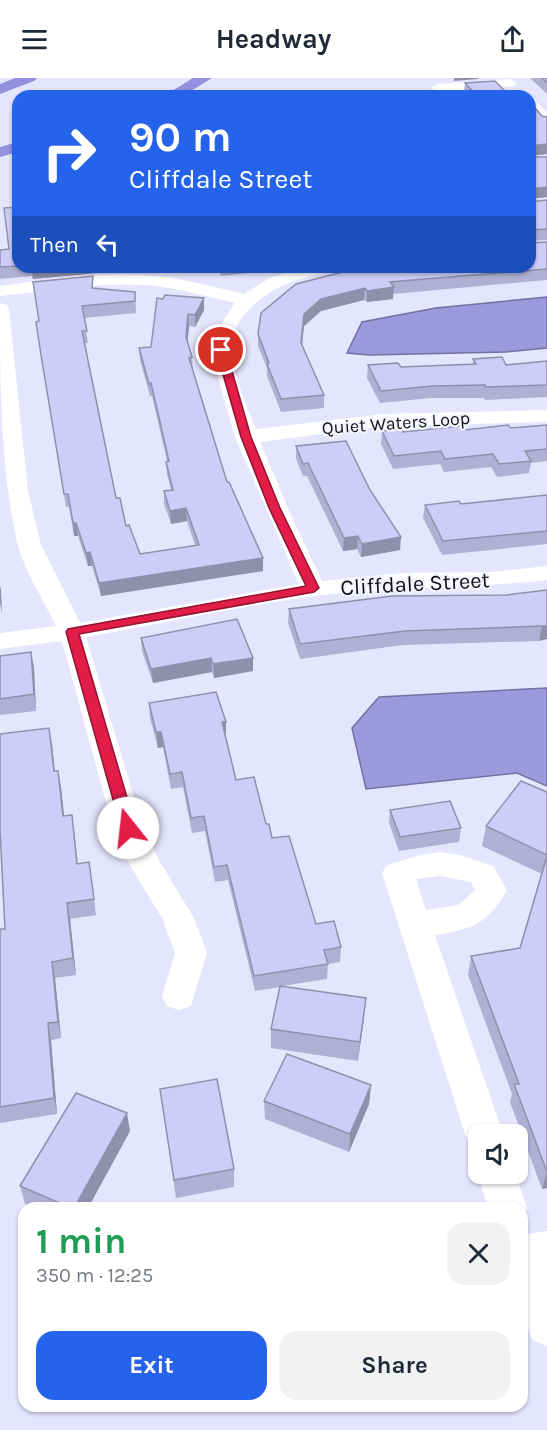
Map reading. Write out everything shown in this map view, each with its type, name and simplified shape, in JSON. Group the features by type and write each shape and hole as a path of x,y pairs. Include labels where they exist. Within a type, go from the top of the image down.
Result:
{"highway":[{"path":"0,90 29,78"},
{"path":"183,90 204,78"}],"street":[{"path":"438,88 508,81"},
{"path":"536,109 547,121"},
{"path":"306,273 275,281 245,300 230,322 221,350 246,437 274,508 314,588"},
{"path":"0,291 106,280 142,280 172,283 245,300"},
{"path":"0,309 17,491 29,545 72,632 128,828 147,867 178,918 191,953 178,996"},
{"name":"Quiet Waters Loop","path":"246,437 384,420 547,416"},
{"name":"Cliffdale Street","path":"0,641 72,632 314,588 403,580 492,579 547,573"},
{"path":"415,924 481,1124"},
{"path":"500,1184 506,1202"},
{"path":"528,1252 547,1250"},
{"path":"528,1270 547,1325"}],"water":[{"path":"547,297 547,348 506,352 369,355 347,353 362,322 436,308"},
{"path":"547,688 547,786 517,773 366,789 352,728 379,697"}],"building":[{"path":"495,81 504,90 471,90 465,83"},
{"path":"536,109 542,116 547,117 547,144 536,145"},
{"path":"536,157 547,157 547,187 536,188"},
{"path":"547,200 547,229 536,230 536,201"},
{"path":"12,207 12,266 0,267 0,250 9,249 4,208"},
{"path":"547,242 547,269 536,270 536,243"},
{"path":"339,273 499,273 390,282 394,287 367,291 365,288 321,299 304,314 301,343 324,395 281,399 258,334 261,313 296,284"},
{"path":"93,276 92,288 135,292 135,301 82,306 87,331 82,331 116,498 120,498 126,526 129,525 140,554 199,545 186,508 170,511 164,491 173,490 166,462 169,461 151,383 149,384 139,348 151,347 157,298 163,299 165,295 204,298 195,315 188,314 186,337 192,357 189,358 227,482 229,482 263,558 99,583 90,552 86,553 76,523 73,523 68,494 64,494 36,322 39,321 33,282"},
{"path":"502,357 506,365 547,361 547,385 432,386 381,391 368,365 398,363 401,367 476,364 473,359"},
{"path":"508,425 511,428 547,425 547,449 525,451 531,461 499,464 493,454 445,459 441,451 394,456 382,431 402,429 403,432 461,426 464,430"},
{"path":"346,441 370,490 401,537 362,544 358,536 344,538 308,463 303,464 296,446"},
{"path":"547,495 547,531 443,541 425,505 459,501 461,504"},
{"path":"547,590 547,626 405,631 300,644 289,609 392,596 506,595"},
{"path":"237,619 253,658 213,664 211,658 151,669 141,638"},
{"path":"31,652 34,694 0,699 0,656"},
{"path":"216,692 226,722 222,722 236,780 254,777 272,838 289,836 316,924 334,921 341,947 324,950 328,964 254,976 227,865 214,867 204,816 191,818 182,772 170,774 161,732 156,732 149,703"},
{"path":"49,728 54,771 58,771 63,816 72,815 77,864 89,862 94,899 67,903 73,958 52,962 58,1022 48,1023 54,1098 0,1107 0,929 5,929 0,831 0,734"},
{"path":"521,781 547,792 547,855 486,826"},
{"path":"450,801 461,828 400,837 390,810"},
{"path":"547,856 547,1172 514,1084 519,1084 471,956 520,948"},
{"path":"280,986 366,998 360,1042 271,1029"},
{"path":"287,1054 371,1085 350,1134 264,1101"},
{"path":"217,1079 234,1169 174,1180 160,1089"},
{"path":"76,1093 127,1113 77,1202 57,1202 20,1186"}],"route":[{"path":"128,828 72,632 314,588 274,508 246,437 221,350"}]}
